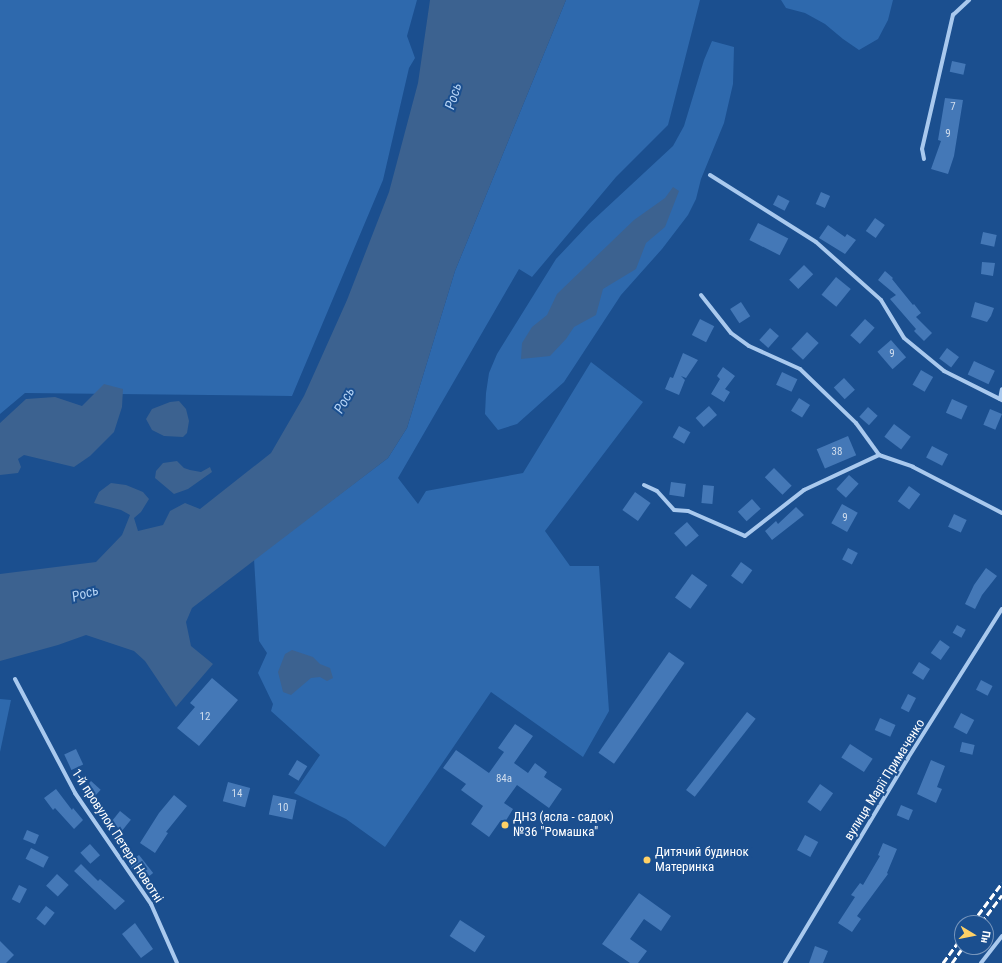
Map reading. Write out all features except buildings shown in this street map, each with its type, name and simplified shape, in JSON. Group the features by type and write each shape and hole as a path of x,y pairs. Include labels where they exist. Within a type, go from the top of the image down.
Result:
{"street":[{"path":"924,159 922,149 953,15 969,0"},
{"path":"710,175 816,242 881,300 904,338 944,371 1001,399 1002,389"},
{"path":"701,295 731,333 749,346 800,369 856,423 879,455 913,467 1002,513"},
{"path":"644,485 657,491 674,510 688,511 745,536 804,490 879,455"},
{"name":"вулиця Марії Примаченко","path":"785,963 908,758 1002,608"},
{"name":"1-й провулок Петера Новотні","path":"15,679 75,793 151,904 177,963"},
{"path":"981,963 1002,936"}],"shaded area":[{"path":"0,0 417,0 407,36 415,58 409,68 383,180 292,396 25,393 0,414"},
{"path":"566,0 700,0 668,125 616,177 532,277 519,269 398,478 418,504 426,491 523,473 591,362 643,402 545,531 570,566 599,566 609,711 583,757 491,692 385,847 346,819 294,793 320,755 271,711 273,704 258,673 267,653 259,641 254,559 388,458 407,428 455,271"},
{"path":"781,0 893,0 888,20 878,39 859,50 825,24 805,13 786,8"},
{"path":"712,41 734,47 733,84 724,123 701,179 696,199 688,215 662,249 621,295 564,382 517,424 498,430 485,414 489,373 497,354 556,259 589,224 673,146 684,126 704,60"},
{"path":"0,699 11,700 0,752"}],"water":[{"name":"Рось","path":"430,0 566,0 455,271 407,428 388,458 192,608 186,622 191,646 213,664 176,707 145,661 134,651 86,635 58,645 0,661 0,574 96,562 122,535 130,515 121,510 94,503 99,492 111,483 126,485 143,492 149,499 141,512 134,518 138,531 163,525 170,511 185,503 200,509 271,453 304,396 347,300 389,192 418,83"},
{"path":"673,187 679,191 665,227 646,243 636,269 603,289 596,315 574,327 566,339 550,356 521,359 522,343 532,327 547,315 557,294 634,220 665,198"},
{"path":"104,384 123,389 122,407 114,432 90,456 74,467 24,455 18,459 21,467 18,473 0,475 0,423 26,399 55,397 82,406"},
{"path":"179,401 186,409 189,421 187,433 183,437 164,436 152,430 146,419 152,409 170,402"},
{"path":"177,461 184,468 190,470 201,472 210,467 212,472 188,489 174,494 155,478 156,471 163,463"},
{"path":"292,650 313,657 320,664 330,668 333,678 327,681 320,677 311,678 291,695 283,692 278,672 285,654"}],"railway":[{"path":"978,915 1002,883"},
{"path":"987,915 1002,895"},
{"path":"943,963 954,948"},
{"path":"952,963 958,955"}],"place":[{"name":"ДНЗ (ясла - садок) №36 \"Ромашка\"","path":"505,825"},
{"name":"Дитячий будинок Материнка","path":"647,860"}]}
